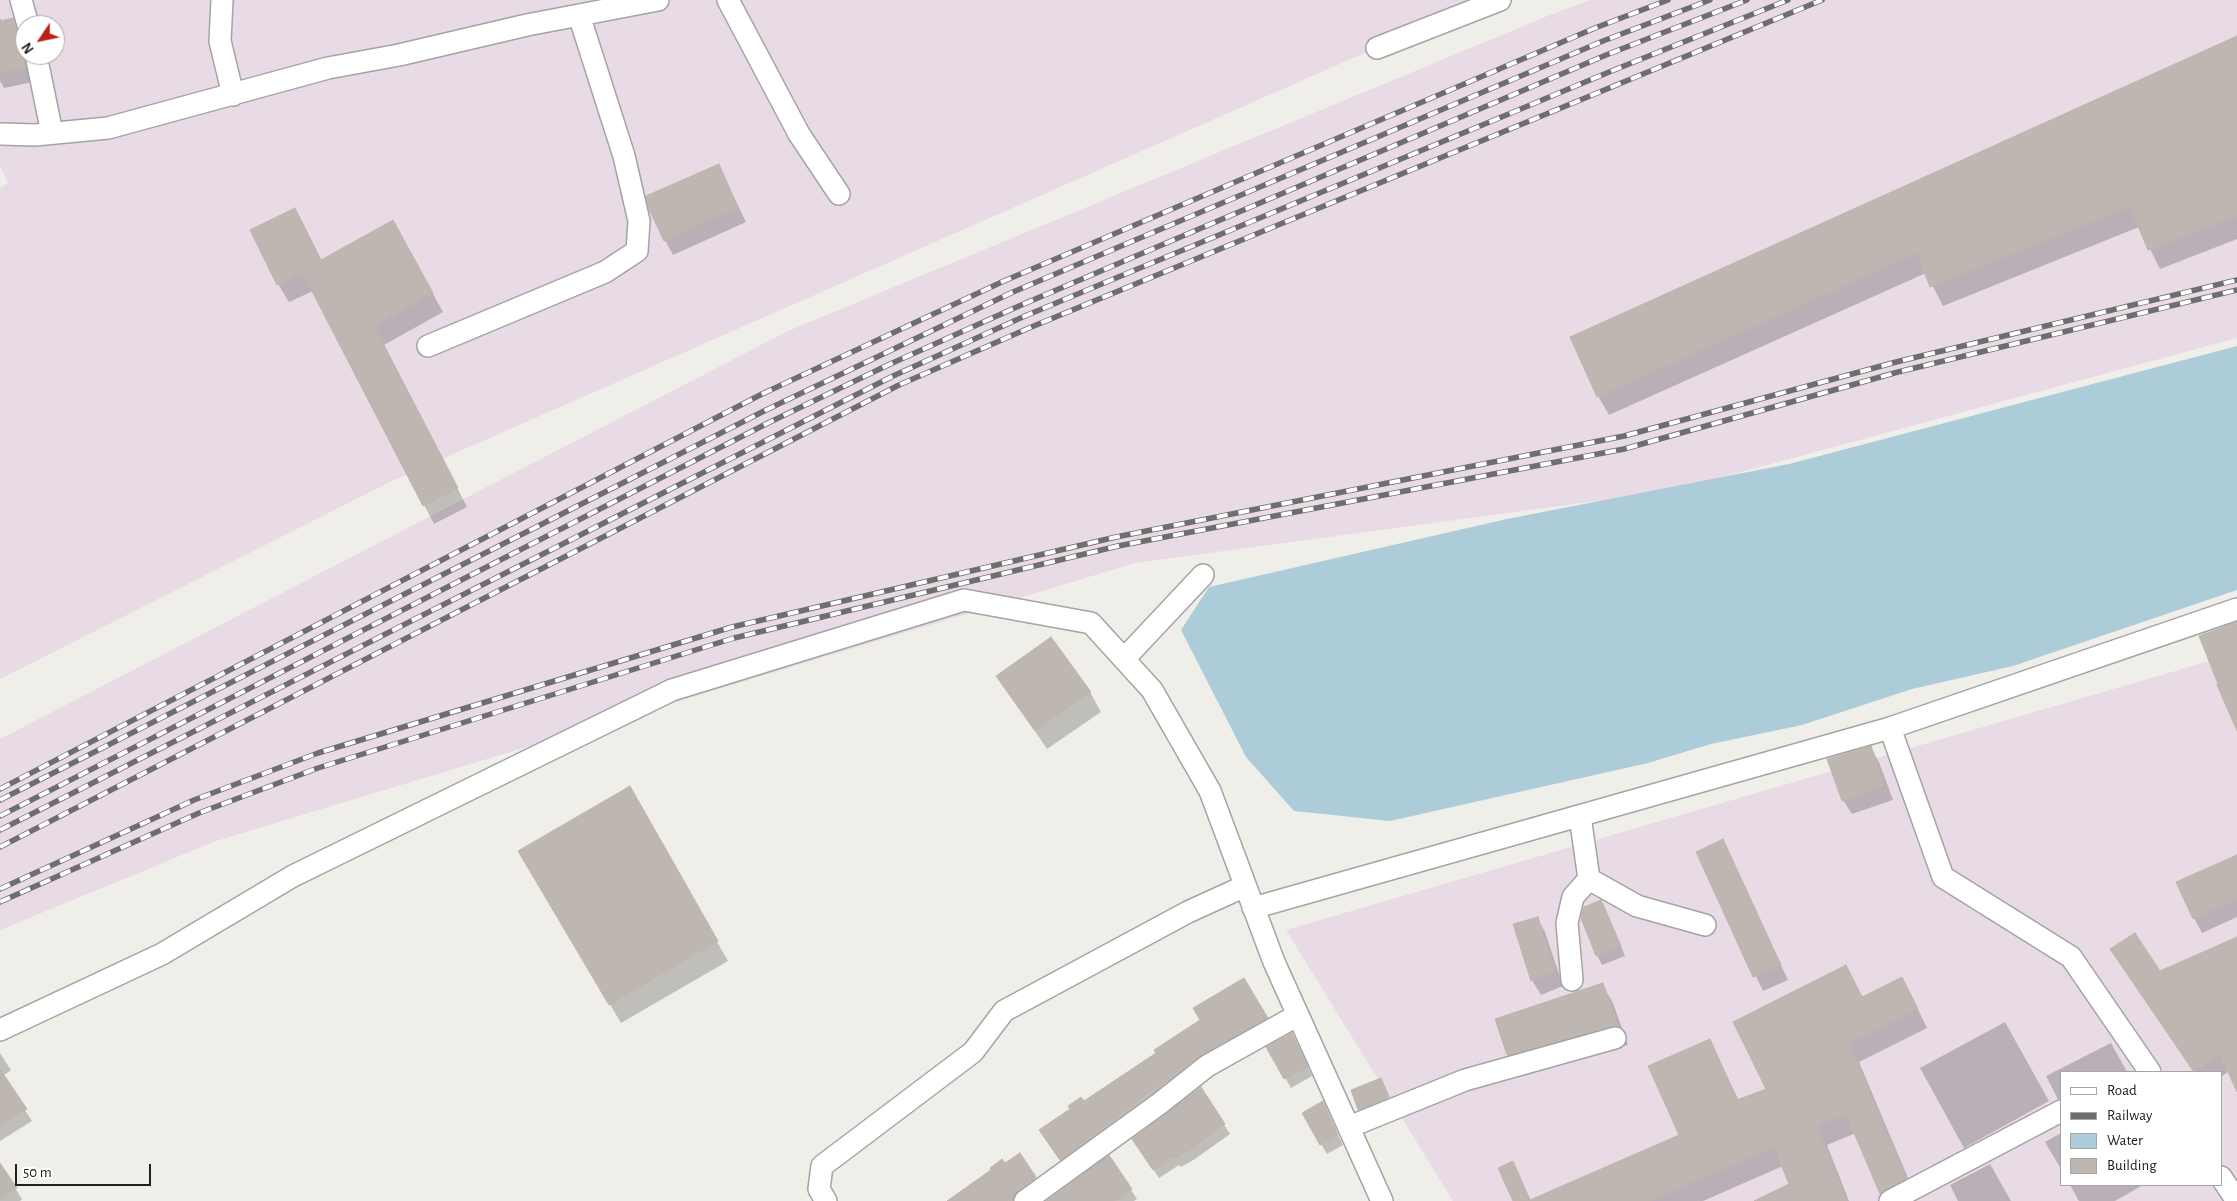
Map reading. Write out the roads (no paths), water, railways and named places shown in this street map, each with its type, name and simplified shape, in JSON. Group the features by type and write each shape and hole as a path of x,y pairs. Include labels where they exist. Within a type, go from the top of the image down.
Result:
{"street":[{"path":"21,0 25,15"},
{"path":"222,0 220,41 233,95"},
{"path":"0,134 52,133 108,128 328,68 658,0"},
{"path":"728,0 798,134 839,194"},
{"path":"1377,48 1500,0"},
{"path":"428,346 606,272 637,251 639,221 624,156 579,15"},
{"path":"38,65 52,133"},
{"path":"1124,659 1202,575"},
{"path":"0,1030 162,954 293,876 672,690 964,600 1090,623 1152,690 1210,791 1274,962 1382,1201"},
{"path":"1254,908 1890,728 2237,610"},
{"path":"1890,728 1943,877 2071,957 2144,1070"},
{"path":"1572,980 1568,923 1574,897 1589,879 1580,816"},
{"path":"1589,879 1637,906 1705,925"},
{"path":"826,1201 819,1189 822,1166 973,1052 1004,1011 1188,912 1245,886"},
{"path":"1025,1201 1159,1104 1207,1066 1298,1015"},
{"path":"1349,1128 1464,1080 1614,1038"},
{"path":"1890,1201 2060,1113"},
{"path":"2222,1178 2237,1201"}],"water":[{"path":"2237,346 2237,590 2013,666 1912,689 1802,725 1711,744 1648,763 1390,821 1294,811 1246,757 1181,630 1209,587 1507,519 1789,464"}],"railway":[{"path":"0,789 762,394 1004,281 1595,28 1668,0"},
{"path":"0,800 766,410 1013,292 1603,41 1710,0"},
{"path":"0,816 768,423 888,365 1019,306 1606,55 1747,0"},
{"path":"0,830 893,376 1025,316 1614,70 1788,0"},
{"path":"0,847 899,385 1029,328 1822,0"},
{"path":"0,889 194,800 318,753 732,627 1116,537 1624,436 1896,362 2237,280"},
{"path":"0,902 199,813 318,768 734,638 1118,546 1624,449 1898,372 2237,290"}]}
